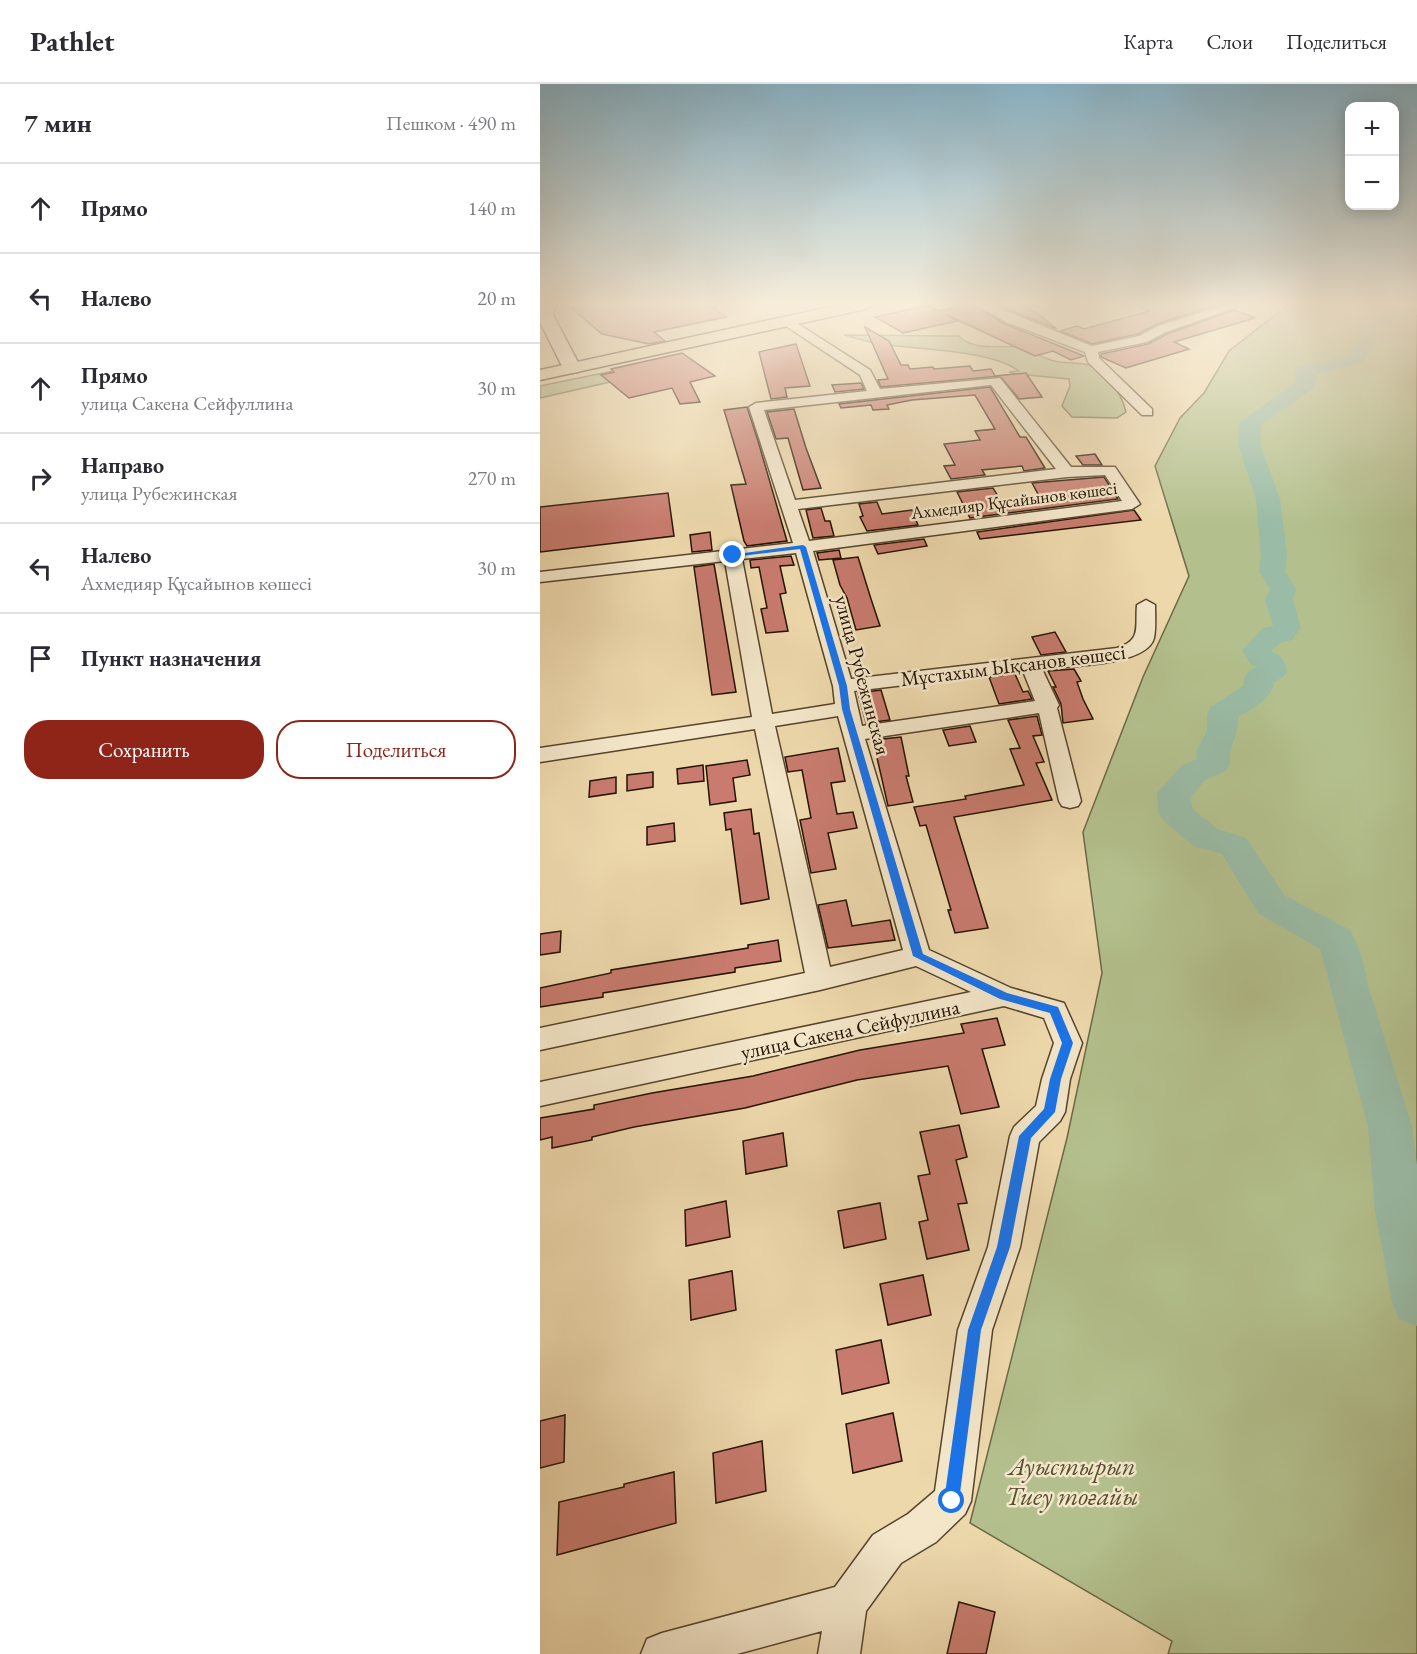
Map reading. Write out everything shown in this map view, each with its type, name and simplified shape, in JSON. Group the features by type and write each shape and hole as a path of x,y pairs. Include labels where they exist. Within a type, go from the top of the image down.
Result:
{"street":[{"path":"867,377 876,394 994,381 1067,472"},
{"path":"1112,377 1147,412"},
{"name":"улица Рубежинская","path":"876,394 756,407 803,547 843,686 853,734 918,956"},
{"name":"Ахмедияр Құсайынов көшесі","path":"540,577 803,547 1132,504 1110,471 1067,472 790,505"},
{"path":"733,555 764,720 820,980"},
{"name":"Мұстахым Ықсанов көшесі","path":"843,686 1120,654 1138,648 1144,639 1146,605"},
{"path":"1030,664 1049,705 1063,759 1070,801"},
{"path":"853,734 1049,705"},
{"path":"540,755 846,709"},
{"path":"540,1040 820,980 918,956"},
{"name":"улица Сакена Сейфуллина","path":"918,956 1004,996"},
{"path":"839,1654 847,1604 887,1549 922,1528 952,1501 975,1330 1004,1247 1025,1136 1050,1112 1056,1079 1068,1043 1054,1010 1004,996"},
{"name":"улица Сакена Сейфуллина","path":"540,1094 1004,996"},
{"path":"662,1654 847,1604"}],"green space":[{"path":"582,377 630,377 540,398 540,386"},
{"path":"1051,377 1106,377 1118,392 1126,412 1117,418 1072,417 1062,406 1070,386 1069,379"},
{"name":"Ауыстырып Тиеу тоғайы","path":"1213,377 1417,377 1417,1654 1168,1654 1172,1641 970,1523 1067,1138 1102,973 1083,832 1143,677 1189,576 1155,466 1180,418 1204,393"}],"building":[{"path":"604,377 710,377 690,382 700,402 680,404 672,388 629,398"},
{"path":"765,377 807,377 810,386 785,388 787,397 771,399"},
{"path":"887,377 986,377 881,387 878,380 888,379"},
{"path":"1001,377 1029,377 1042,397 1019,399"},
{"path":"861,383 864,389 835,392 832,385"},
{"path":"990,387 1020,437 1026,437 1045,468 1024,471 1022,466 982,470 985,475 951,479 944,466 955,465 944,444 980,440 975,431 995,429 975,395 912,400 887,405 889,409 873,410 871,405 841,408 839,404"},
{"path":"747,407 787,541 747,546 744,541 731,485 746,484 724,410"},
{"path":"794,409 821,488 803,490 788,438 776,439 767,412"},
{"path":"1095,454 1102,465 1083,465 1076,456"},
{"path":"1104,477 1118,499 970,518 957,492 993,488 1001,501 1039,496 1032,483"},
{"path":"668,493 674,536 540,552 540,507"},
{"path":"877,502 882,514 912,510 918,525 867,531 860,517 863,516 859,504"},
{"path":"821,508 825,521 830,521 834,536 813,538 806,510"},
{"path":"1134,510 1141,520 980,539 977,532"},
{"path":"710,532 712,550 692,552 690,535"},
{"path":"924,539 927,546 878,554 874,545"},
{"path":"839,550 841,558 819,560 817,553"},
{"path":"791,556 794,565 780,566 786,593 780,594 788,631 766,633 761,609 767,608 759,567 751,568 750,560"},
{"path":"858,557 880,626 856,630 833,560"},
{"path":"714,564 736,692 712,695 694,567"},
{"path":"1055,632 1066,652 1041,655 1032,637"},
{"path":"1074,669 1081,681 1077,682 1093,719 1063,723 1061,704 1048,671"},
{"path":"1015,674 1023,692 1028,691 1032,699 999,704 989,677"},
{"path":"881,690 890,720 866,723 858,693"},
{"path":"1037,716 1042,735 1033,736 1044,762 1036,763 1052,800 954,817 988,928 955,933 948,910 951,910 926,825 920,826 914,807 966,799 965,796 1024,785 1010,749 1020,748 1008,720"},
{"path":"970,726 976,742 949,746 943,730"},
{"path":"901,737 909,776 906,776 913,802 888,806 873,740"},
{"path":"838,748 845,781 831,783 837,814 853,812 857,828 828,833 836,869 811,873 800,820 811,818 802,770 788,772 785,757"},
{"path":"747,760 750,775 733,778 736,801 710,805 706,766"},
{"path":"703,765 704,781 678,784 677,769"},
{"path":"653,772 653,787 627,791 627,775"},
{"path":"616,777 616,793 589,797 590,781"},
{"path":"751,809 754,834 759,833 769,899 741,904 731,829 726,830 724,813"},
{"path":"674,823 675,841 647,845 647,827"},
{"path":"846,900 852,926 890,920 895,940 828,948 818,905"},
{"path":"561,931 560,952 540,955 540,934"},
{"path":"778,940 781,961 735,968 735,972 603,993 603,997 540,1007 540,988 611,973 611,970 748,948 748,945"},
{"path":"997,1018 1005,1045 982,1049 999,1107 961,1114 948,1066 857,1080 745,1108 634,1127 592,1137 592,1140 552,1148 552,1137 540,1140 540,1118 594,1109 594,1105 652,1093 753,1076 860,1050 964,1033 961,1024"},
{"path":"959,1125 967,1157 956,1160 967,1203 958,1204 969,1250 927,1259 919,1222 928,1220 918,1176 930,1174 920,1132"},
{"path":"783,1133 787,1166 746,1174 743,1141"},
{"path":"726,1201 730,1237 686,1246 685,1210"},
{"path":"880,1203 886,1239 844,1248 838,1211"},
{"path":"732,1271 736,1310 691,1320 689,1280"},
{"path":"923,1275 931,1315 888,1325 880,1284"},
{"path":"881,1340 889,1383 842,1394 836,1350"},
{"path":"893,1413 902,1461 853,1473 846,1424"},
{"path":"565,1415 564,1462 540,1468 540,1421"},
{"path":"762,1441 766,1491 716,1503 713,1453"},
{"path":"674,1472 676,1523 557,1555 559,1502 624,1487 624,1484"},
{"path":"959,1602 995,1612 986,1654 947,1654"}],"waterway":[{"path":"1308,377 1305,385 1250,423 1249,444 1268,499 1274,554 1272,571 1283,589 1279,600 1286,617 1287,627 1282,634 1273,634 1256,650 1261,659 1271,661 1272,672 1259,677 1258,690 1222,714 1222,734 1212,752 1214,764 1193,773 1185,785 1174,793 1175,812 1205,838 1234,846 1253,872 1271,904 1336,940 1345,962 1347,982 1390,1126 1399,1210 1417,1302"}],"route":[{"path":"733,555 803,547 843,686 846,709 918,956 1004,996 1054,1010 1068,1043 1056,1079 1050,1112 1025,1136 1004,1247 975,1330 958,1437 952,1501"}]}
